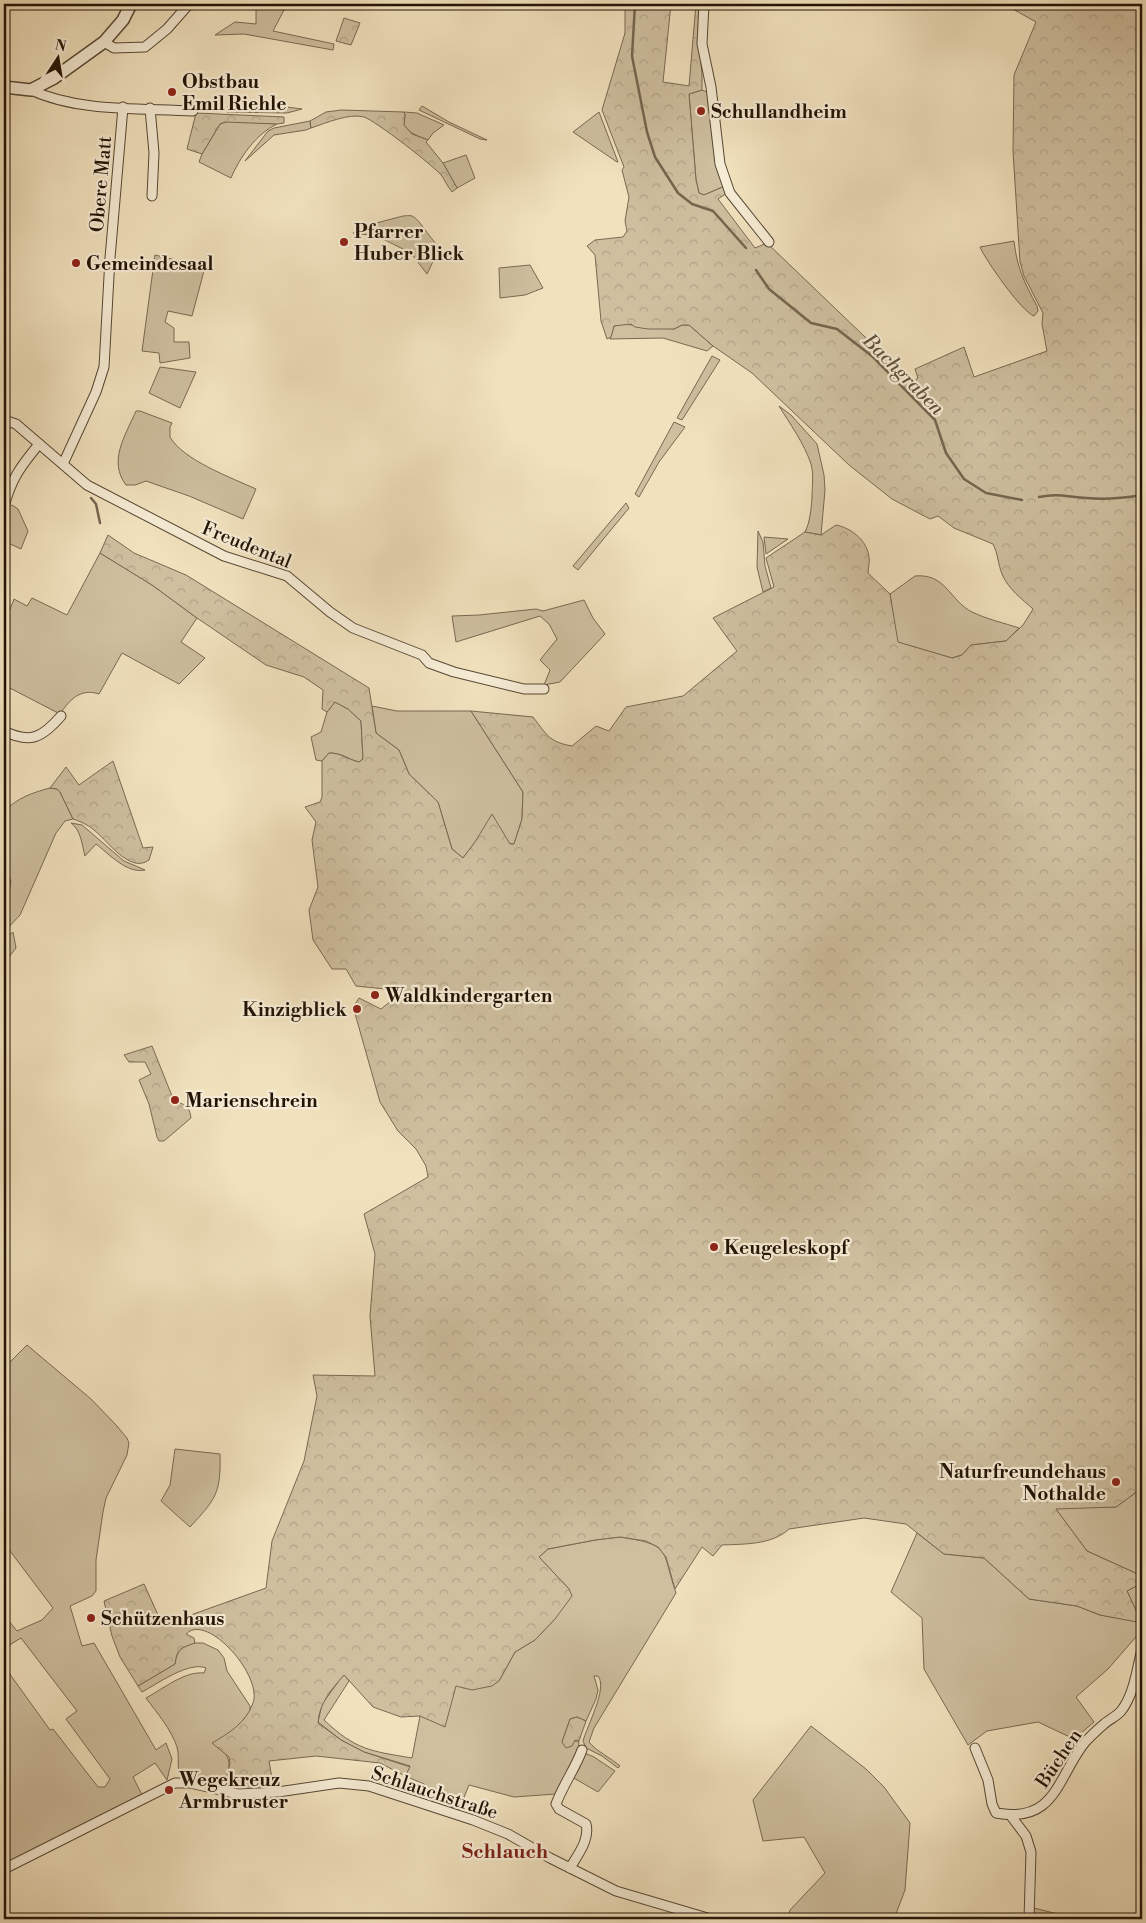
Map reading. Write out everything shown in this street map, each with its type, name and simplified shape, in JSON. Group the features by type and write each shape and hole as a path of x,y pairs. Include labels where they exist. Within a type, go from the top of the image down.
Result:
{"street":[{"path":"31,90 54,78 104,42 123,20 131,4"},
{"path":"104,42 114,48 145,46 167,28 189,4"},
{"path":"704,4 702,44 710,87 720,164 730,193 769,242"},
{"path":"4,87 31,90 49,98 80,104 193,111"},
{"name":"Obere Matt","path":"63,464 96,392 104,367 110,258 123,107"},
{"path":"150,108 154,153 152,196"},
{"name":"Freudental","path":"4,420 16,424 87,486 224,556 287,576 330,612 353,628 422,654 429,664 454,672 524,689 544,689"},
{"path":"4,507 5,496 10,483 39,444"},
{"path":"4,731 26,739 33,738 50,728 60,716"},
{"name":"Büchen","path":"1011,1816 1033,1810 1049,1802 1086,1742 1120,1712 1133,1686 1142,1649"},
{"path":"975,1748 988,1780 992,1804 996,1813 1011,1816 1026,1836 1031,1852 1029,1919"},
{"path":"570,1868 584,1845 588,1831 586,1824 559,1809 556,1804 562,1788 572,1773 582,1750"},
{"name":"Schlauchstraße","path":"4,1869 175,1782 190,1783 238,1794 278,1792 339,1783 369,1786 473,1820 508,1834 616,1891 712,1919"}],"green space":[{"path":"256,4 295,4 295,8 284,10 273,31 334,44 333,50 244,34 215,35 235,22 256,24"},
{"path":"625,4 671,4 663,82 689,86 696,4 699,4 698,38 702,90 689,94 696,180 699,193 704,195 725,186 727,193 718,199 755,248 767,243 912,382 918,378 915,369 964,347 974,377 1047,351 1042,324 1043,313 1024,276 1020,262 1013,151 1014,75 1036,22 1011,8 1011,4 1142,4 1142,1488 1116,1507 1056,1509 1087,1551 1142,1576 1142,1583 1127,1591 1142,1623 1100,1615 1077,1606 1029,1599 984,1558 944,1554 906,1524 864,1518 789,1529 774,1538 757,1543 722,1545 713,1556 702,1547 675,1589 666,1557 658,1547 646,1541 620,1537 595,1540 548,1549 539,1557 569,1589 572,1596 555,1619 535,1640 515,1652 499,1681 492,1686 472,1690 456,1686 445,1727 420,1716 401,1717 373,1707 344,1675 335,1686 321,1709 318,1723 341,1740 364,1752 410,1767 405,1776 380,1763 316,1756 269,1761 274,1790 237,1791 224,1788 230,1763 229,1757 212,1743 241,1722 253,1703 254,1691 250,1678 242,1664 219,1639 207,1632 195,1630 186,1634 194,1638 195,1643 180,1649 175,1664 138,1686 120,1657 112,1636 104,1601 144,1584 159,1617 171,1627 188,1616 266,1588 272,1541 304,1461 317,1396 313,1375 375,1376 370,1316 375,1254 364,1214 428,1177 426,1166 416,1149 398,1131 380,1102 354,1010 354,1006 359,998 381,1009 391,1001 392,992 385,989 356,986 346,969 332,969 313,940 309,910 318,887 312,840 316,822 305,807 320,802 322,797 322,761 329,753 359,762 363,759 361,721 348,709 335,702 327,712 322,709 323,690 304,677 266,665 152,585 100,553 108,535 134,553 186,575 369,688 376,733 399,750 409,774 438,802 452,849 463,858 492,814 510,844 514,844 522,819 523,792 471,711 533,717 553,740 572,746 596,726 609,731 626,707 683,696 737,651 713,618 774,587 766,558 805,532 821,535 836,525 853,532 862,540 868,551 868,573 890,594 898,642 952,658 962,655 971,645 1006,641 1023,625 1033,609 1008,584 1001,570 993,544 954,528 938,516 930,519 892,499 849,465 752,373 713,346 689,325 682,325 674,329 648,329 635,327 631,324 614,326 611,337 607,339 601,321 595,255 587,246 595,240 623,237 627,231 625,221 629,197 622,170 624,167 602,110 625,33"},
{"path":"344,18 360,23 351,45 336,41"},
{"path":"702,90 709,93 725,186 704,195 699,193 696,180 689,94"},
{"path":"230,96 256,103 302,109 287,113 227,112"},
{"path":"422,106 449,122 487,140 480,139 419,110"},
{"path":"341,110 404,112 404,125 412,134 428,140 426,142 443,163 457,188 452,192 442,176 428,163 392,135 364,117 345,117 311,128 310,121 326,112"},
{"path":"404,112 417,113 444,125 433,133 428,140 406,128 404,125"},
{"path":"599,112 618,162 573,132"},
{"path":"196,113 284,117 284,123 225,122 220,124 202,154 187,149"},
{"path":"229,121 277,124 269,128 250,147 239,162 231,178 199,162 220,124"},
{"path":"310,121 311,128 306,130 274,135 245,161 268,131 274,128"},
{"path":"466,155 475,178 457,188 443,163"},
{"path":"403,216 415,218 440,247 427,274 411,253 377,236 353,233 361,227"},
{"path":"1014,241 1022,275 1037,306 1038,311 1034,316 1021,306 1013,296 980,247"},
{"path":"155,255 205,267 192,316 168,311 165,322 174,328 174,342 189,342 190,358 160,363 159,353 142,351"},
{"path":"530,265 543,288 525,295 500,298 499,268"},
{"path":"622,324 674,329 682,325 689,325 713,346 707,351 663,338 610,339 614,326"},
{"path":"712,356 720,360 682,420 677,418"},
{"path":"160,367 196,372 180,408 149,393"},
{"path":"779,406 791,415 817,444 824,475 825,490 821,535 805,532 811,507 812,468 801,441"},
{"path":"136,411 172,423 170,437 186,453 222,474 256,489 243,519 189,496 146,481 135,485 126,485 118,467 118,458 123,439"},
{"path":"674,422 685,427 659,462 639,497 635,494"},
{"path":"626,503 629,508 578,570 573,566"},
{"path":"12,505 18,509 28,531 21,549 4,541 4,525 8,508"},
{"path":"758,531 763,542 765,566 771,588 763,592 757,567"},
{"path":"764,537 788,539 766,554"},
{"path":"100,553 152,585 197,618 181,642 205,658 179,684 122,653 99,694 87,692 76,696 60,714 4,685 4,625 14,599 27,606 32,598 67,615"},
{"path":"915,576 925,576 941,583 958,601 972,612 1019,628 1006,641 971,645 962,655 952,658 897,642 890,594"},
{"path":"584,600 593,618 605,634 560,682 544,685 550,670 540,660 557,639 549,624 540,616 456,642 452,616 536,609 543,611"},
{"path":"335,702 348,709 361,721 363,759 359,762 338,754 329,753 322,761 316,760 311,737 321,732 327,712"},
{"path":"372,706 397,711 471,711 523,792 522,819 514,844 475,842 463,858 452,849 438,802 409,774 399,750 376,733"},
{"path":"113,761 143,848 153,847 149,860 142,863 134,863 127,860 92,828 73,819 60,792 57,789 50,788 66,767 79,785"},
{"path":"50,788 57,789 60,792 73,819 65,821 56,833 20,915 4,932 4,918 11,881 4,865 4,811 25,796"},
{"path":"71,823 82,825 124,861 145,870 132,869 125,866 96,844 85,856 79,834"},
{"path":"13,932 16,948 4,963 4,940"},
{"path":"152,1046 172,1096 186,1106 191,1118 164,1141 159,1141 157,1137 149,1104 139,1080 151,1074 145,1062 129,1062 124,1055"},
{"path":"27,1345 91,1399 116,1425 129,1443 127,1455 106,1498 96,1560 96,1591 92,1596 70,1606 82,1646 94,1643 156,1750 166,1743 172,1759 167,1780 155,1763 133,1777 142,1795 4,1866 4,1666 50,1730 53,1729 98,1787 105,1787 110,1779 66,1719 77,1711 21,1638 11,1644 4,1654 4,1615 17,1631 42,1620 53,1608 4,1543 4,1368"},
{"path":"175,1449 220,1454 218,1487 215,1495 206,1509 190,1527 161,1501 170,1485"},
{"path":"1142,1488 1142,1576 1087,1551 1055,1508 1116,1507"},
{"path":"917,1533 944,1554 984,1558 1029,1599 1077,1606 1100,1615 1141,1622 1127,1591 1142,1583 1142,1630 1108,1669 1076,1697 1094,1722 1074,1739 1038,1722 987,1731 968,1745 924,1669 922,1618 891,1592"},
{"path":"620,1537 649,1543 662,1552 666,1558 676,1593 594,1728 589,1742 620,1766 618,1768 602,1756 586,1748 583,1741 599,1698 600,1682 598,1676 594,1676 598,1690 596,1699 586,1721 577,1717 570,1719 562,1742 579,1741 578,1752 556,1794 514,1797 469,1785 459,1810 429,1800 424,1784 405,1776 410,1766 364,1752 341,1740 318,1722 322,1704 344,1674 349,1681 324,1720 345,1738 364,1748 412,1758 420,1716 456,1685 464,1688 499,1681 515,1652 535,1640 555,1619 569,1589 539,1557 548,1549"},
{"path":"195,1643 203,1643 218,1650 224,1658 227,1671 250,1706 250,1712 236,1728 227,1734 223,1751 228,1759 229,1768 224,1788 181,1777 178,1751 174,1740 146,1698 174,1681 196,1673 204,1673 206,1668 199,1667 182,1670 142,1692 138,1686 175,1664 181,1649"},
{"path":"577,1717 586,1721 579,1741 575,1740 572,1746 566,1748 562,1742 570,1719"},
{"path":"811,1726 866,1769 884,1787 910,1823 905,1890 894,1919 787,1919 790,1910 825,1873 804,1837 763,1841 753,1800"},
{"path":"587,1754 615,1771 598,1792 572,1777 584,1755"},
{"path":"1034,1908 1078,1919 1032,1919"}],"waterway":[{"name":"Bachgraben","path":"635,4 632,56 647,132 655,157 678,193 692,204 713,211 746,248"},
{"name":"Bachgraben","path":"756,270 769,289 811,323 837,329 873,357 935,420 946,453 964,479 986,493 1022,500"},
{"name":"Bachgraben","path":"1039,497 1058,495 1108,499 1142,495"},
{"path":"91,498 96,504 100,523"}],"place":[{"name":"Obstbau Emil Riehle","path":"172,92"},
{"name":"Schullandheim","path":"701,111"},
{"name":"Pfarrer Huber Blick","path":"344,242"},
{"name":"Gemeindesaal","path":"76,263"},
{"name":"Waldkindergarten","path":"375,995"},
{"name":"Kinzigblick","path":"357,1009"},
{"name":"Marienschrein","path":"175,1100"},
{"name":"Keugeleskopf","path":"714,1247"},
{"name":"Naturfreundehaus Nothalde","path":"1116,1482"},
{"name":"Schützenhaus","path":"91,1618"},
{"name":"Wegekreuz Armbruster","path":"169,1790"}],"district":[{"name":"Schlauch","path":"505,1851"}]}
